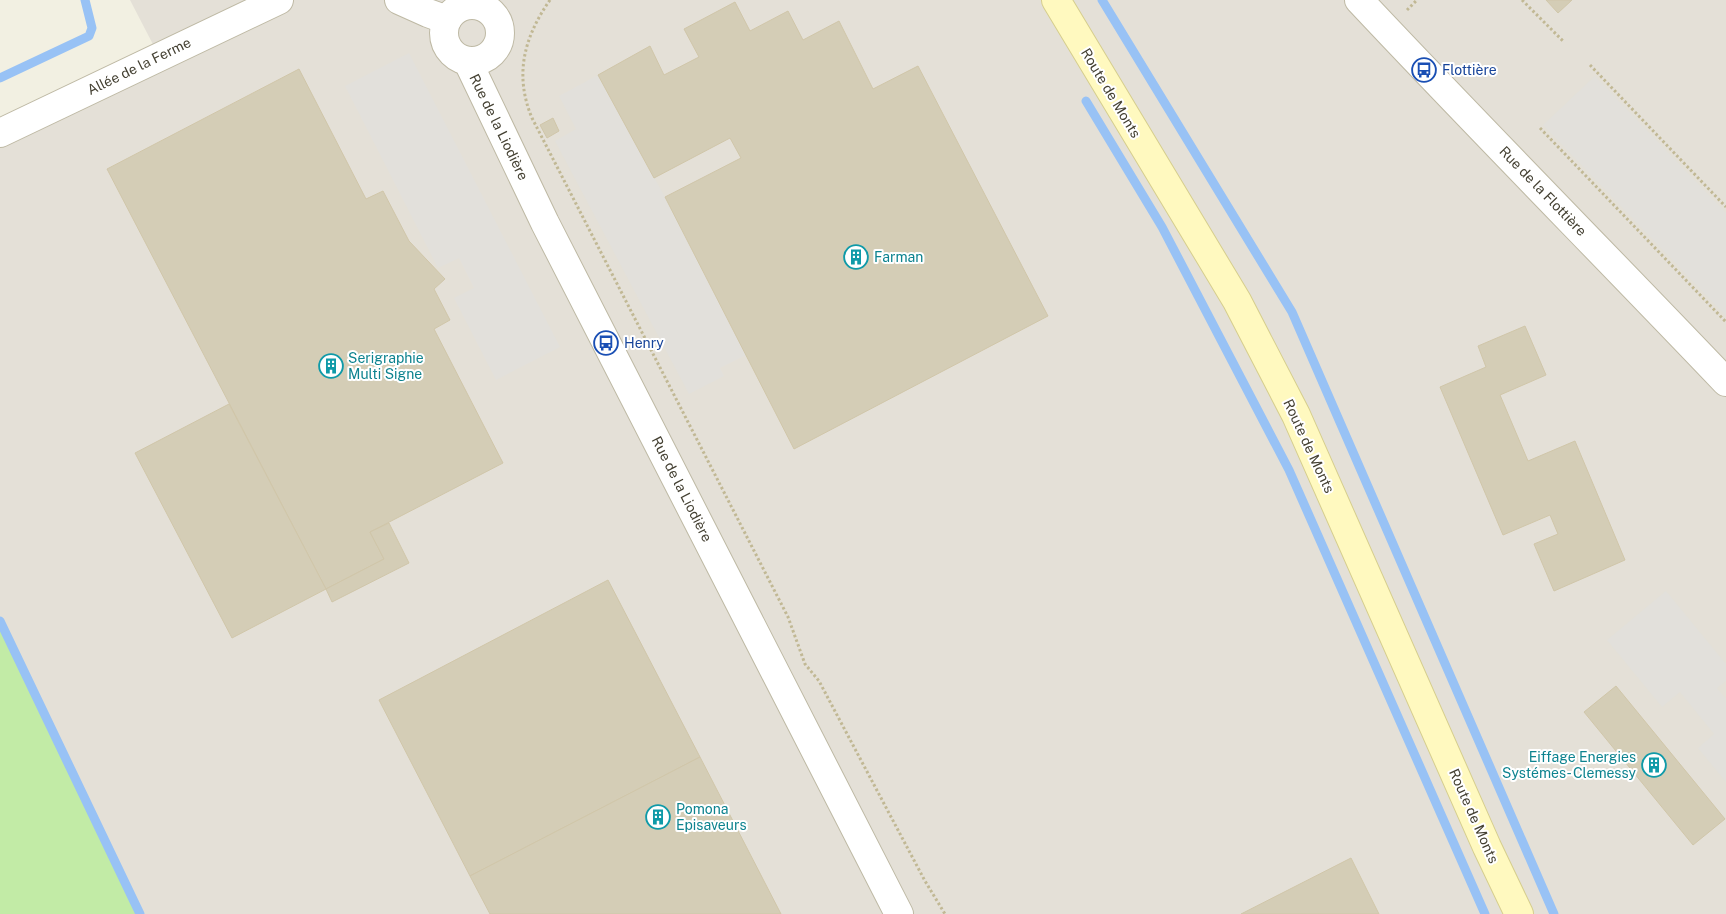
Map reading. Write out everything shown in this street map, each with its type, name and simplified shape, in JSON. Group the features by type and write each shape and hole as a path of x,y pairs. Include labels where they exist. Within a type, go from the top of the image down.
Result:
{"main road":[{"name":"Route de Monts","path":"1056,0 1237,301 1296,415 1487,847 1519,914"}],"street":[{"name":"Allée de la Ferme","path":"0,133 279,0"},
{"path":"400,0 428,14 447,20"},
{"name":"Rue de la Flottière","path":"1359,0 1424,70 1726,382"},
{"path":"470,5 495,5 495,16 500,25 501,34 499,44 494,52 478,62 468,62 452,54 446,46 444,28 453,12 461,7 470,5"},
{"name":"Rue de la Liodière","path":"468,62 554,240 898,914"}],"path":[{"path":"550,0 540,14 529,39 523,71 523,89 532,118 788,617 805,664 819,681 925,881 945,914"},
{"path":"1522,0 1563,41"},
{"path":"1590,65 1726,208"},
{"path":"1540,128 1726,322"}],"shaded area":[{"path":"130,0 1726,0 1726,914 140,914 0,621 0,133 159,56"},
{"path":"409,53 560,347 496,380 454,298 474,288 459,258 438,268 345,86"},
{"path":"598,75 665,197 746,355 720,368 724,376 689,394 555,141 576,129 559,96"},
{"path":"1595,76 1726,213 1726,316 1543,125"},
{"path":"1666,591 1726,664 1726,681 1717,688 1726,699 1726,782 1698,748 1714,734 1680,692 1662,707 1607,640"}],"green space":[{"path":"0,621 140,914 0,914"}],"building":[{"path":"1546,0 1572,0 1558,13"},
{"name":"Farman","path":"735,2 750,31 788,11 803,40 839,21 873,89 918,66 1048,316 794,449 665,197 741,158 730,138 654,178 598,75 650,46 664,75 699,57 684,29"},
{"name":"Serigraphie Multi Signe","path":"299,69 366,199 383,191 409,241 445,279 434,289 450,320 434,329 503,463 370,532 384,559 326,589 107,169"},
{"path":"553,118 559,131 547,138 540,125"},
{"path":"1525,326 1546,375 1500,395 1528,461 1575,441 1625,560 1554,591 1534,544 1558,534 1550,515 1503,535 1440,387 1486,367 1478,346"},
{"path":"229,404 326,589 232,638 135,453"},
{"path":"389,523 409,563 332,602 326,589 384,559 370,532"},
{"path":"608,580 700,757 470,876 379,700"},
{"name":"Eiffage Energies Systémes- Clemessy","path":"1616,686 1725,819 1693,845 1584,712"},
{"name":"Pomona Episaveurs","path":"700,757 781,914 490,914 470,876"},
{"path":"1351,858 1379,914 1241,914"}],"waterway":[{"path":"0,78 89,36 92,28 85,0"},
{"path":"1102,0 1292,312 1554,914"},
{"path":"1086,101 1162,227 1289,470 1485,914"},
{"path":"0,621 140,914"}],"place":[{"name":"Flottière","path":"1424,70"},
{"name":"Farman","path":"856,257"},
{"name":"Henry","path":"606,343"},
{"name":"Serigraphie Multi Signe","path":"331,366"},
{"name":"Eiffage Energies Systémes- Clemessy","path":"1654,765"},
{"name":"Pomona Episaveurs","path":"658,817"}]}
